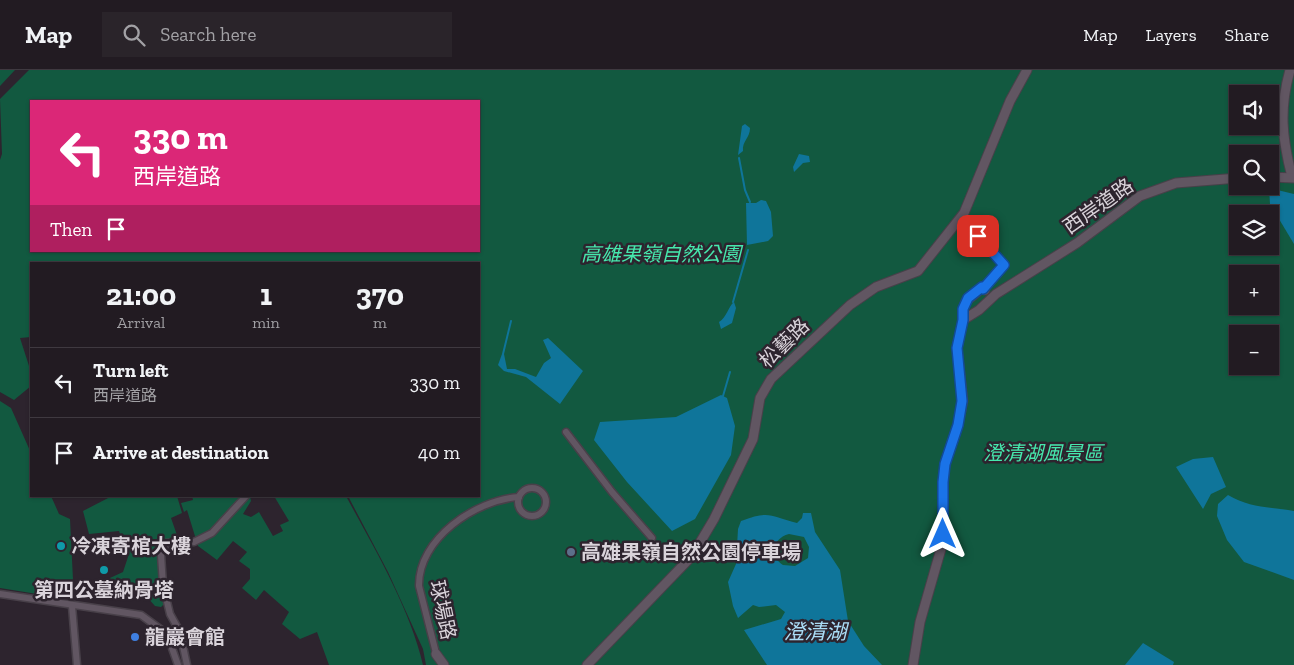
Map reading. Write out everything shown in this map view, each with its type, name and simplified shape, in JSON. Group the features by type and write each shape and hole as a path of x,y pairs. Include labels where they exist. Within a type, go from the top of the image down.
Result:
{"street":[{"name":"松藝路","path":"587,665 692,556 714,519 753,439 760,398 771,379 850,305 876,287 918,271 964,213 1010,101 1027,70"},
{"path":"1279,177 1293,178 1281,125 1284,97 1290,70"},
{"name":"西岸道路","path":"963,320 979,310 991,298 1085,237 1140,196 1176,183 1229,179"},
{"path":"912,665 920,622 943,542 943,482 945,464 958,425 962,401 957,348 963,320 963,309 966,300 982,287 983,289 1004,265 978,236"},
{"path":"983,289 991,298"},
{"path":"566,432 612,492 652,538"},
{"name":"球場路","path":"440,665 419,586 419,574 428,551 450,528 465,517 490,504 519,497 528,488 537,489 545,499 544,508 538,514 528,515 518,506 519,497"},
{"path":"187,665 180,632 170,614 163,585 162,555 166,543 194,542 212,533 245,497"},
{"path":"0,594 72,606 141,614 167,634 178,665"},
{"path":"72,606 77,665"},
{"path":"436,654 444,665"}],"green space":[{"path":"0,70 15,70 0,86"},
{"path":"29,70 1294,70 1294,665 426,665 423,649 388,572 349,497 480,497 480,262 30,262 30,337 20,338 30,369 30,387 14,400 0,392 0,160 2,154 0,99"},
{"path":"0,401 11,408 30,451 30,497 51,497 59,514 70,519 74,600 0,588"},
{"path":"110,497 177,497 182,513 171,518 178,538 164,541 158,555 164,604 161,607 155,606 147,597 101,590 99,583 123,572 128,557 119,531 89,534 83,511"},
{"path":"192,497 250,497 251,501 243,514 251,517 259,512 273,536 283,531 280,525 289,521 275,497 347,497 400,600 423,665 329,665 317,632 300,639 282,624 289,612 264,590 256,600 242,588 250,579 250,569 239,561 247,552 233,541 217,560 198,546 187,510 184,512 181,503 193,500"}],"water":[{"path":"745,124 750,128 750,131 743,151 738,155 742,126"},
{"path":"799,154 809,156 810,162 803,163 794,172 793,167"},
{"path":"1279,190 1294,194 1294,244 1279,219 1279,205 1270,204 1269,195 1279,195"},
{"path":"761,200 766,201 771,212 773,236 768,241 747,245 746,203 756,203"},
{"path":"734,302 736,308 732,323 721,329 719,322"},
{"path":"548,338 583,371 560,404 526,377 504,371 498,365 502,354 504,354 507,369 515,369 536,377 544,363 551,358 543,340"},
{"path":"721,395 727,398 735,426 731,455 695,519 672,531 627,482 594,440 600,422 676,417"},
{"path":"1213,457 1226,487 1211,494 1203,509 1176,467 1193,459"},
{"path":"1228,495 1252,505 1294,511 1294,580 1244,562 1227,540 1217,516 1218,504"},
{"name":"澄清湖","path":"803,513 811,513 815,532 840,570 848,621 864,646 882,665 767,665 744,630 781,619 785,612 776,605 759,607 753,605 738,618 733,606 728,582 736,564 738,529 741,521 764,515 775,516 797,523 802,518","holes":["789,534 804,537 809,547 808,558 795,566 783,565 778,561 775,557 774,548 779,539"]},
{"path":"1143,643 1174,662 1173,665 1125,665"}],"waterway":[{"path":"739,158 745,190 750,202"},
{"path":"733,302 748,250"},
{"path":"503,354 511,321"},
{"path":"723,396 730,372"}],"place":[{"name":"冷凍寄棺大樓","path":"61,546"},
{"name":"高雄果嶺自然公園停車場","path":"571,552"},
{"name":"第四公墓納骨塔","path":"104,570"},
{"name":"龍巖會館","path":"135,637"}],"route":[{"path":"943,534 945,464 958,425 962,401 957,348 963,320 964,304 968,298 982,287 983,289 1004,265 978,236"}],"park label":[{"name":"高雄果嶺自然公園","path":"661,254"},
{"name":"澄清湖風景區","path":"1043,453"}]}
